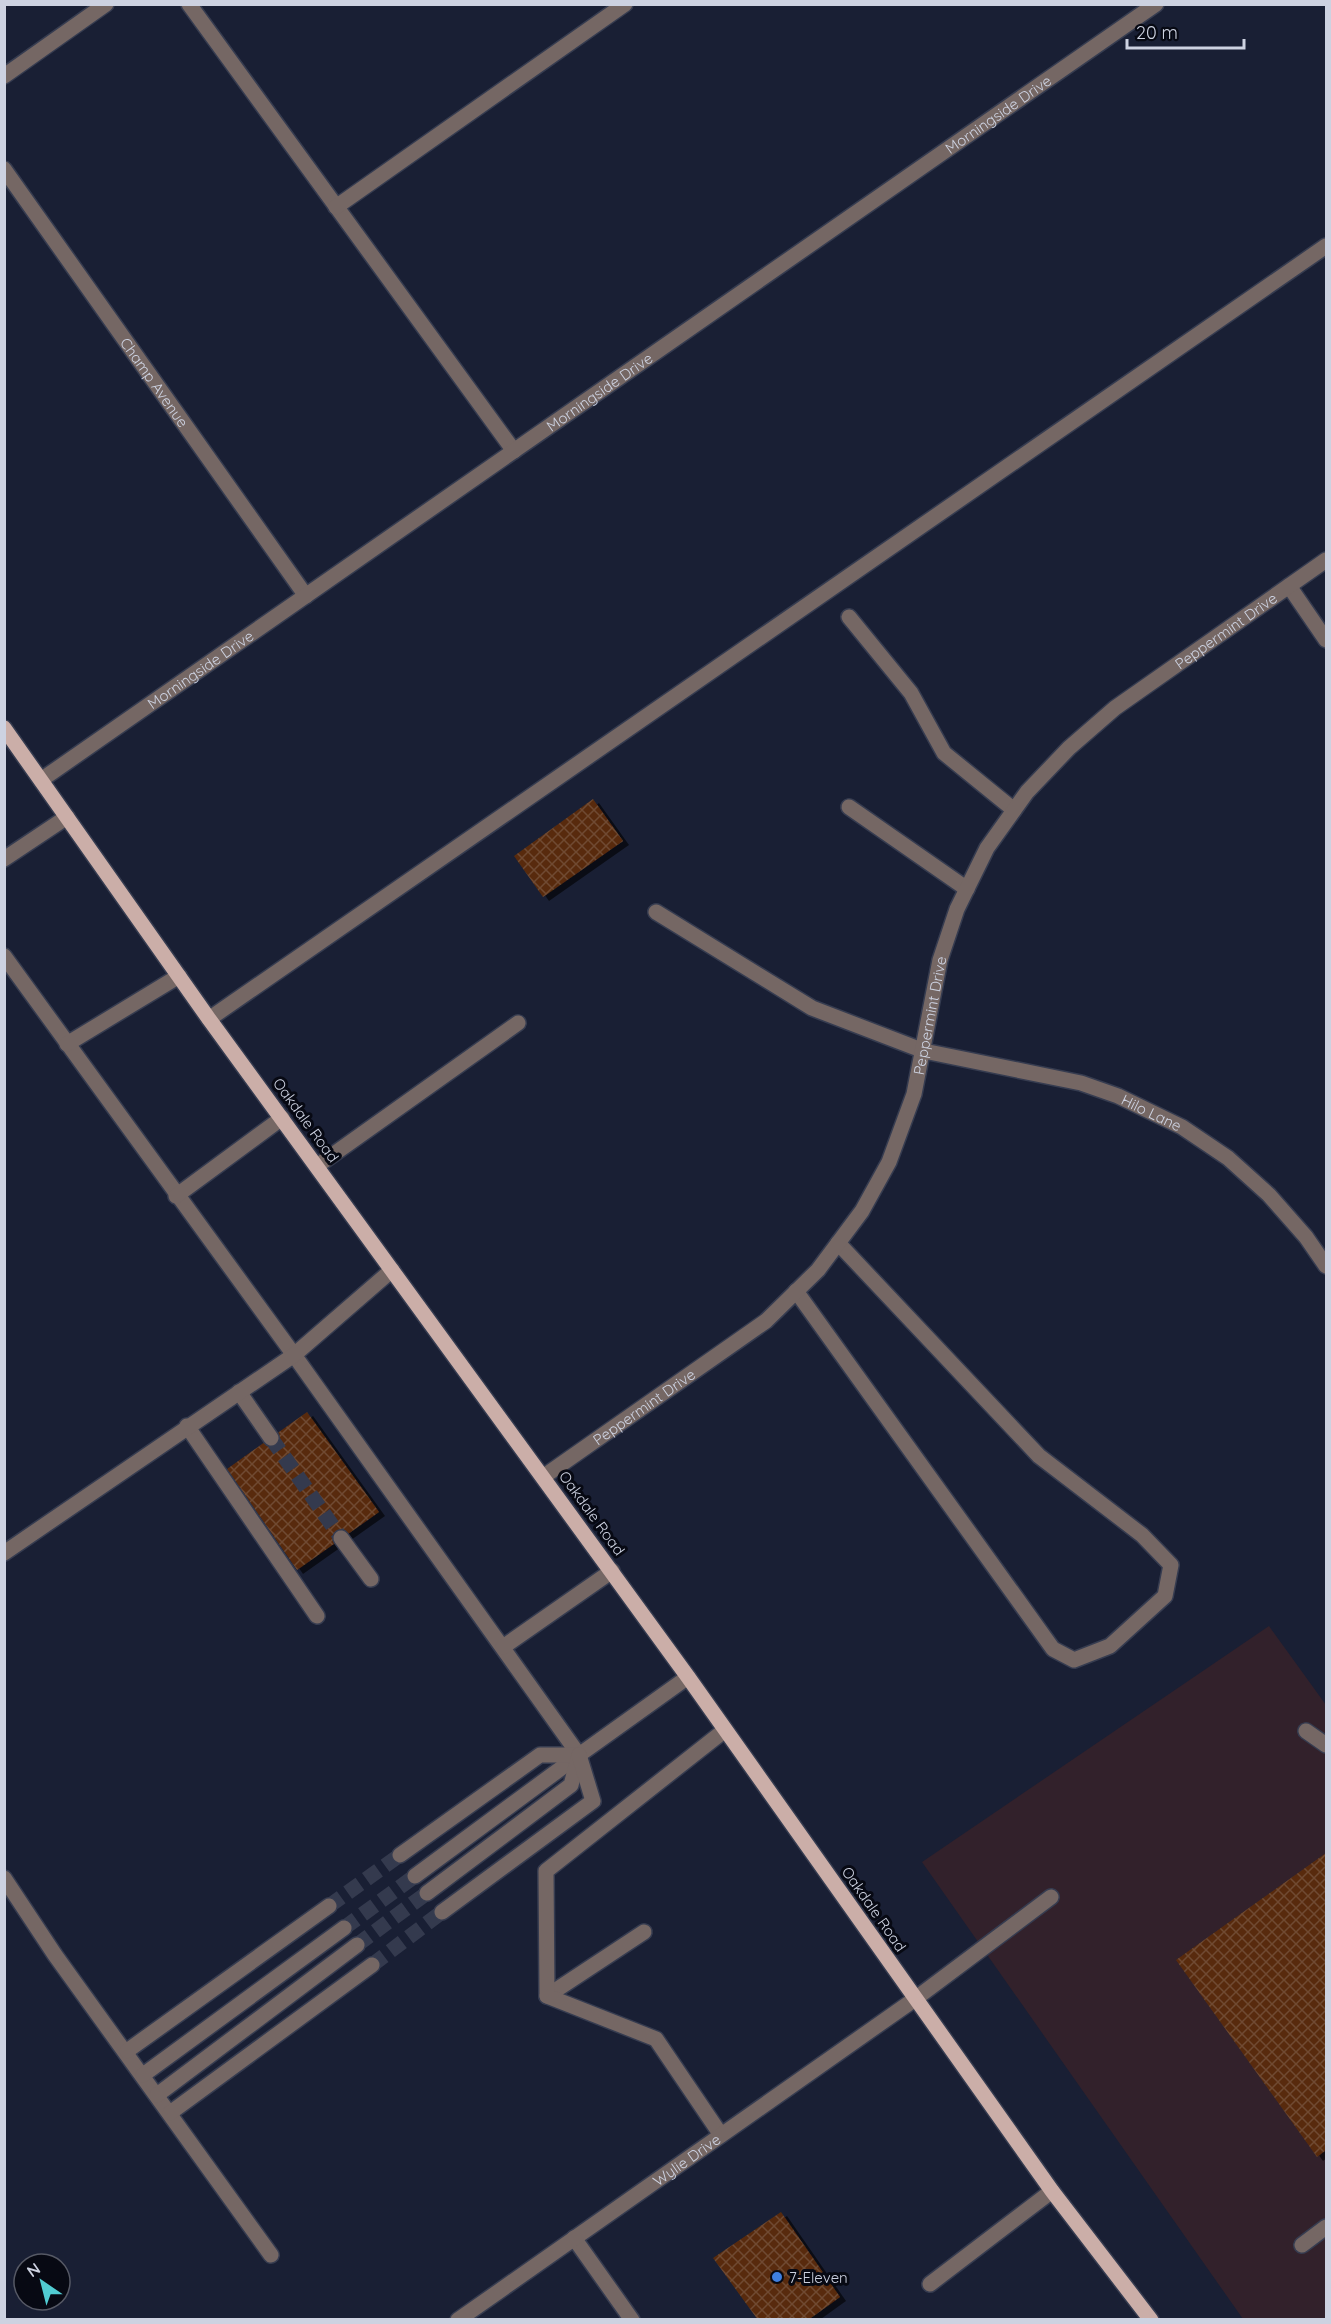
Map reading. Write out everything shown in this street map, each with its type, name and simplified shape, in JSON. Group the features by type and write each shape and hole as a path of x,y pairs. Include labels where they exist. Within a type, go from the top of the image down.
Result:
{"main road":[{"name":"Oakdale Road","path":"4,728 209,1019 688,1677 1052,2190 1151,2319"}],"street":[{"path":"4,76 106,4"},
{"path":"189,4 514,451"},
{"path":"336,207 625,4"},
{"name":"Morningside Drive","path":"41,780 1156,4"},
{"name":"Champ Avenue","path":"4,169 306,596"},
{"path":"209,1019 1326,246"},
{"name":"Peppermint Drive","path":"543,1476 766,1321 818,1270 862,1211 889,1162 914,1094 940,960 967,889 987,848 1027,792 1069,748 1115,708 1326,560"},
{"path":"1289,586 1326,640"},
{"path":"849,617 911,693 944,753 1014,810"},
{"path":"849,807 967,889"},
{"path":"4,859 67,817"},
{"name":"Hilo Lane","path":"656,912 812,1008 924,1051 1081,1083 1118,1096 1182,1127 1228,1158 1269,1195 1306,1237 1326,1266"},
{"path":"4,956 176,1196 294,1355 579,1755 593,1801 442,1912"},
{"path":"67,1044 179,976"},
{"path":"317,1167 518,1023"},
{"path":"176,1196 282,1118"},
{"path":"796,1291 1053,1649 1074,1660 1110,1646 1165,1596 1171,1565 1142,1535 1039,1456 838,1243"},
{"path":"4,1553 294,1355 393,1270"},
{"path":"239,1392 271,1438"},
{"path":"187,1426 317,1616"},
{"path":"341,1538 371,1579"},
{"path":"503,1647 612,1571"},
{"path":"416,1875 688,1677"},
{"path":"547,1996 546,1871 725,1730"},
{"path":"1306,1731 1326,1745"},
{"path":"400,1855 540,1755 579,1755"},
{"path":"427,1893 572,1785 579,1755"},
{"path":"4,1878 55,1955 271,2255"},
{"name":"Wylie Drive","path":"458,2319 915,1999 1051,1897"},
{"path":"127,2052 329,1906"},
{"path":"143,2075 344,1928"},
{"path":"547,1996 644,1932"},
{"path":"157,2095 357,1946"},
{"path":"170,2113 372,1965"},
{"path":"547,1996 656,2038 721,2135"},
{"path":"930,2284 1052,2190"},
{"path":"1302,2245 1326,2227"},
{"path":"574,2238 632,2319"}],"shaded area":[{"path":"1269,1626 1326,1705 1326,2319 1243,2319 922,1862"}],"building":[{"path":"593,799 623,841 543,897 514,856"},
{"path":"307,1412 379,1512 297,1570 227,1469"},
{"path":"1326,1853 1326,2150 1317,2157 1176,1960"},
{"name":"7-Eleven","path":"781,2212 840,2297 808,2320 758,2320 713,2258"}],"tunnel":[{"path":"271,1438 341,1538"},
{"path":"329,1906 400,1855"},
{"path":"344,1928 415,1876"},
{"path":"357,1945 427,1893"},
{"path":"372,1965 442,1912"}],"place":[{"name":"7-Eleven","path":"777,2277"}]}
